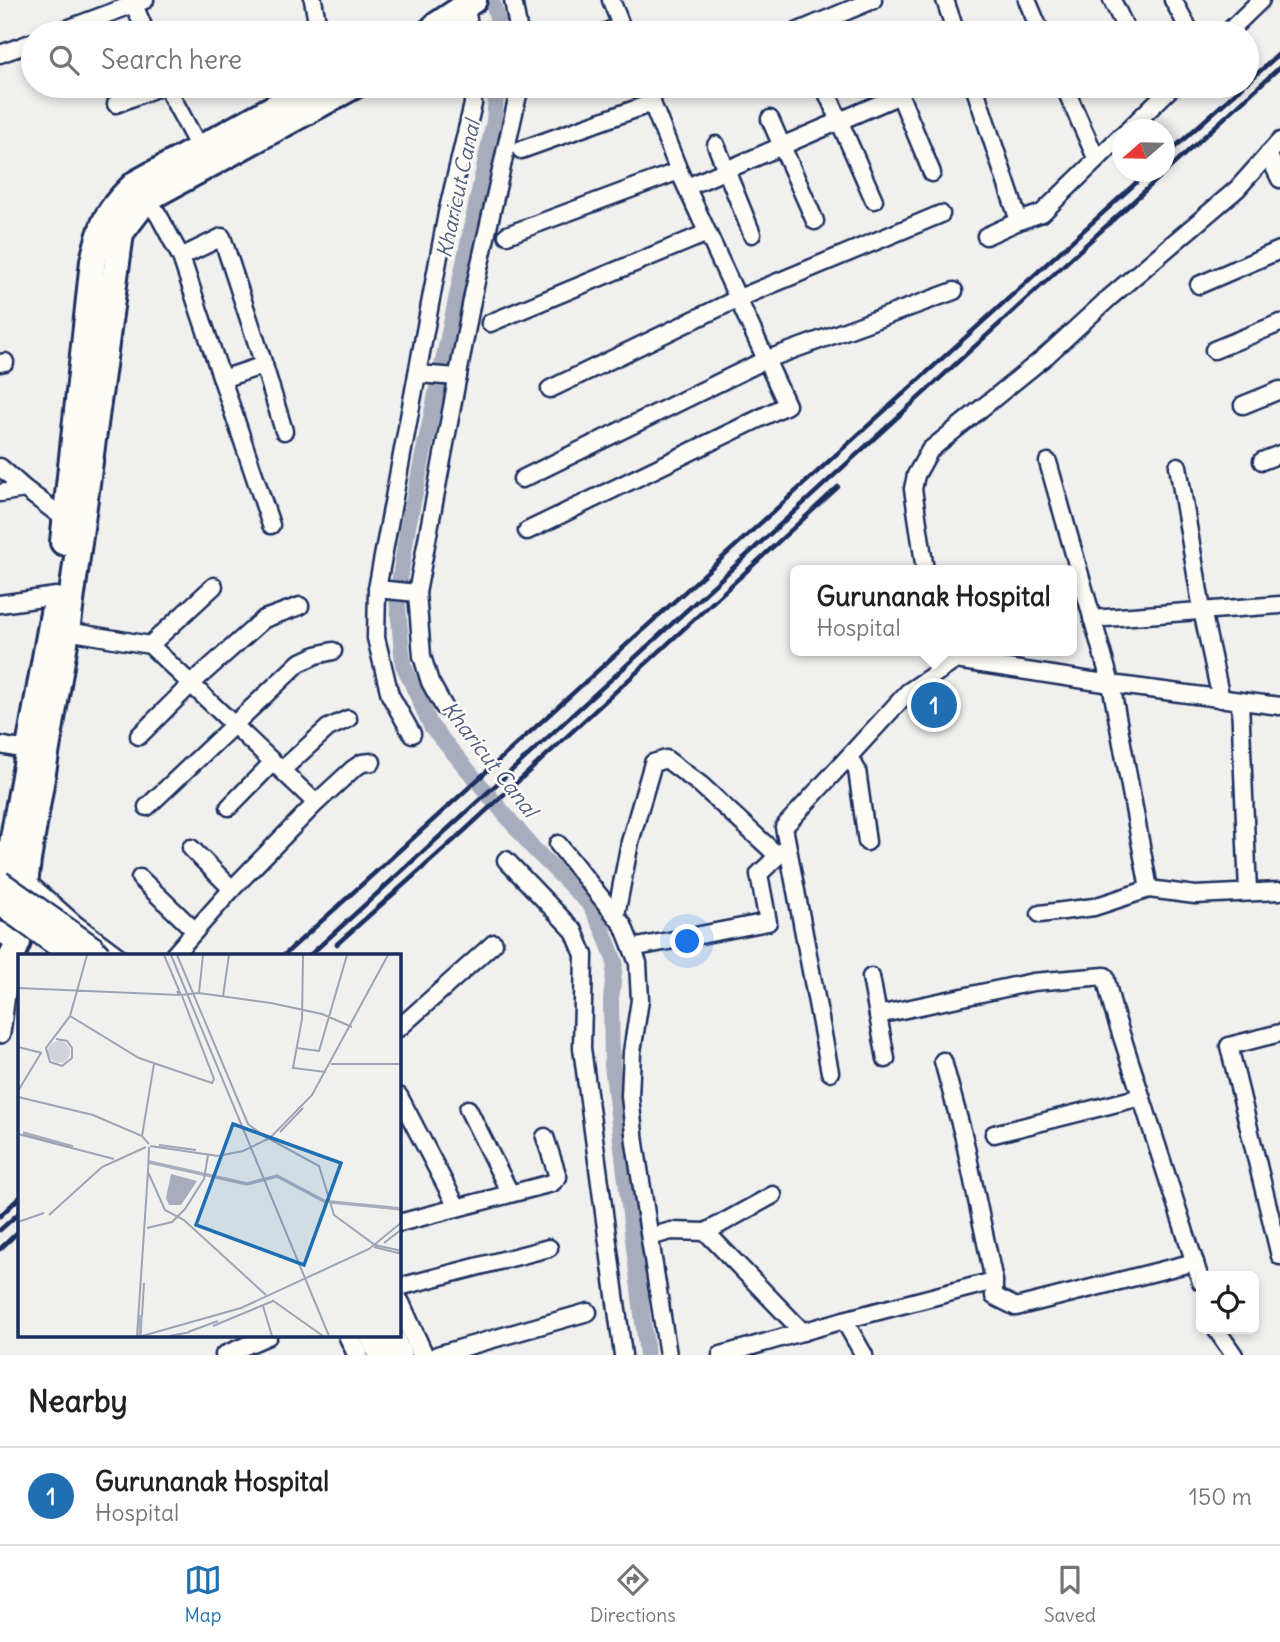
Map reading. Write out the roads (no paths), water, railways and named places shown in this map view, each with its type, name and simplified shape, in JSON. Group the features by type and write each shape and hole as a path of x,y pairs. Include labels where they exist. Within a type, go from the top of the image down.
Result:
{"main road":[{"path":"443,21 469,2"},
{"path":"204,157 295,98"},
{"path":"8,943 8,873 56,596 93,261 100,228 115,203 329,98"},
{"path":"8,873 67,631 121,233 137,209 142,191"},
{"path":"8,873 97,954"},
{"path":"0,903 70,954"},
{"path":"373,1338 381,1355"},
{"path":"392,1338 400,1355"}],"street":[{"path":"313,0 317,21"},
{"path":"513,0 517,21"},
{"path":"611,0 619,21"},
{"path":"823,21 873,0"},
{"path":"945,0 952,21"},
{"path":"1027,0 1036,21"},
{"path":"1112,0 1122,21"},
{"path":"1173,0 1184,21"},
{"path":"1239,21 1261,0"},
{"path":"86,21 137,1 143,21"},
{"path":"469,2 470,21"},
{"path":"0,54 21,46"},
{"path":"116,104 132,98"},
{"path":"171,98 204,157"},
{"path":"412,734 390,695 376,638 379,589 447,213 473,98"},
{"path":"443,707 430,682 422,656 415,593 473,295 517,98"},
{"path":"521,150 642,98"},
{"path":"527,531 787,405 679,171 652,98"},
{"path":"829,98 874,200"},
{"path":"687,187 839,121 883,98"},
{"path":"901,98 932,173"},
{"path":"978,98 1019,221"},
{"path":"1070,98 1097,160"},
{"path":"1136,119 1152,98"},
{"path":"770,119 815,221"},
{"path":"924,565 913,489 916,475 930,450 1046,356 1237,188 1280,141"},
{"path":"716,145 752,233"},
{"path":"986,236 1042,214 1112,145"},
{"path":"1268,154 1280,179"},
{"path":"507,235 679,171"},
{"path":"142,191 181,257 271,525"},
{"path":"550,389 737,299 941,214"},
{"path":"490,323 708,233"},
{"path":"181,257 222,237 284,431"},
{"path":"1199,285 1280,250"},
{"path":"522,479 765,360 954,291"},
{"path":"1214,350 1280,323"},
{"path":"222,379 264,365"},
{"path":"417,374 458,377"},
{"path":"1243,405 1280,390"},
{"path":"1262,461 1280,454"},
{"path":"1048,462 1077,565"},
{"path":"1178,466 1202,610 1221,699"},
{"path":"0,467 65,519"},
{"path":"0,493 25,489"},
{"path":"1077,565 1111,684 1149,889"},
{"path":"150,645 215,586"},
{"path":"379,589 415,593"},
{"path":"0,604 56,596"},
{"path":"1092,619 1280,605"},
{"path":"139,736 191,684 264,619 300,606"},
{"path":"67,631 150,645 316,803"},
{"path":"147,807 299,663 333,651"},
{"path":"830,1072 783,852 784,827 908,692 945,659 1280,706"},
{"path":"1240,701 1248,892"},
{"path":"229,807 328,728 348,719"},
{"path":"0,745 29,748"},
{"path":"849,757 857,770 867,842"},
{"path":"616,915 630,842 653,763 666,759 783,852"},
{"path":"175,954 232,889 316,803 353,769 362,763 372,762"},
{"path":"558,844 623,925 638,963 640,1000 632,1052 631,1096 635,1143 668,1355"},
{"path":"191,848 232,889"},
{"path":"632,948 768,922 759,874 783,852"},
{"path":"506,860 574,930 584,955 582,1048 622,1355"},
{"path":"8,873 115,954"},
{"path":"140,878 195,931"},
{"path":"1040,914 1094,907 1149,889 1195,895 1280,891"},
{"path":"0,1033 8,943"},
{"path":"401,1026 494,943"},
{"path":"871,976 886,1059"},
{"path":"878,1015 1032,982 1105,976 1113,1009 1198,1271"},
{"path":"1280,1033 1229,1046 1280,1256"},
{"path":"943,1061 964,1138 994,1281 994,1296 1016,1307 1195,1262"},
{"path":"994,1134 1141,1097"},
{"path":"401,1100 457,1207"},
{"path":"468,1109 510,1193"},
{"path":"401,1220 552,1183 558,1177 545,1137"},
{"path":"650,1237 671,1231 706,1232 774,1195"},
{"path":"706,1232 803,1332"},
{"path":"401,1286 549,1248"},
{"path":"720,1355 994,1281"},
{"path":"401,1305 424,1355"},
{"path":"437,1355 588,1312"},
{"path":"844,1320 864,1355"},
{"path":"1219,1334 1234,1355"},
{"path":"224,1355 263,1338"},
{"path":"350,1338 358,1355"}],"waterway":[{"name":"Kharicut Canal","path":"494,6 498,21"},
{"name":"Kharicut Canal","path":"496,98 494,121 408,526 397,596 403,664 431,726 533,848 590,905 615,962 611,1000 612,1065 647,1355"}],"railway":[{"path":"1259,72 1280,53"},
{"path":"1259,86 1280,67"},
{"path":"1175,147 1230,98"},
{"path":"311,954 1246,98"},
{"path":"285,954 1137,182"},
{"path":"337,944 463,832 838,487"},
{"path":"0,1216 18,1199"},
{"path":"0,1230 18,1214"},
{"path":"0,1249 18,1232"}],"place":[{"name":"Gurunanak Hospital","path":"934,705"}]}
